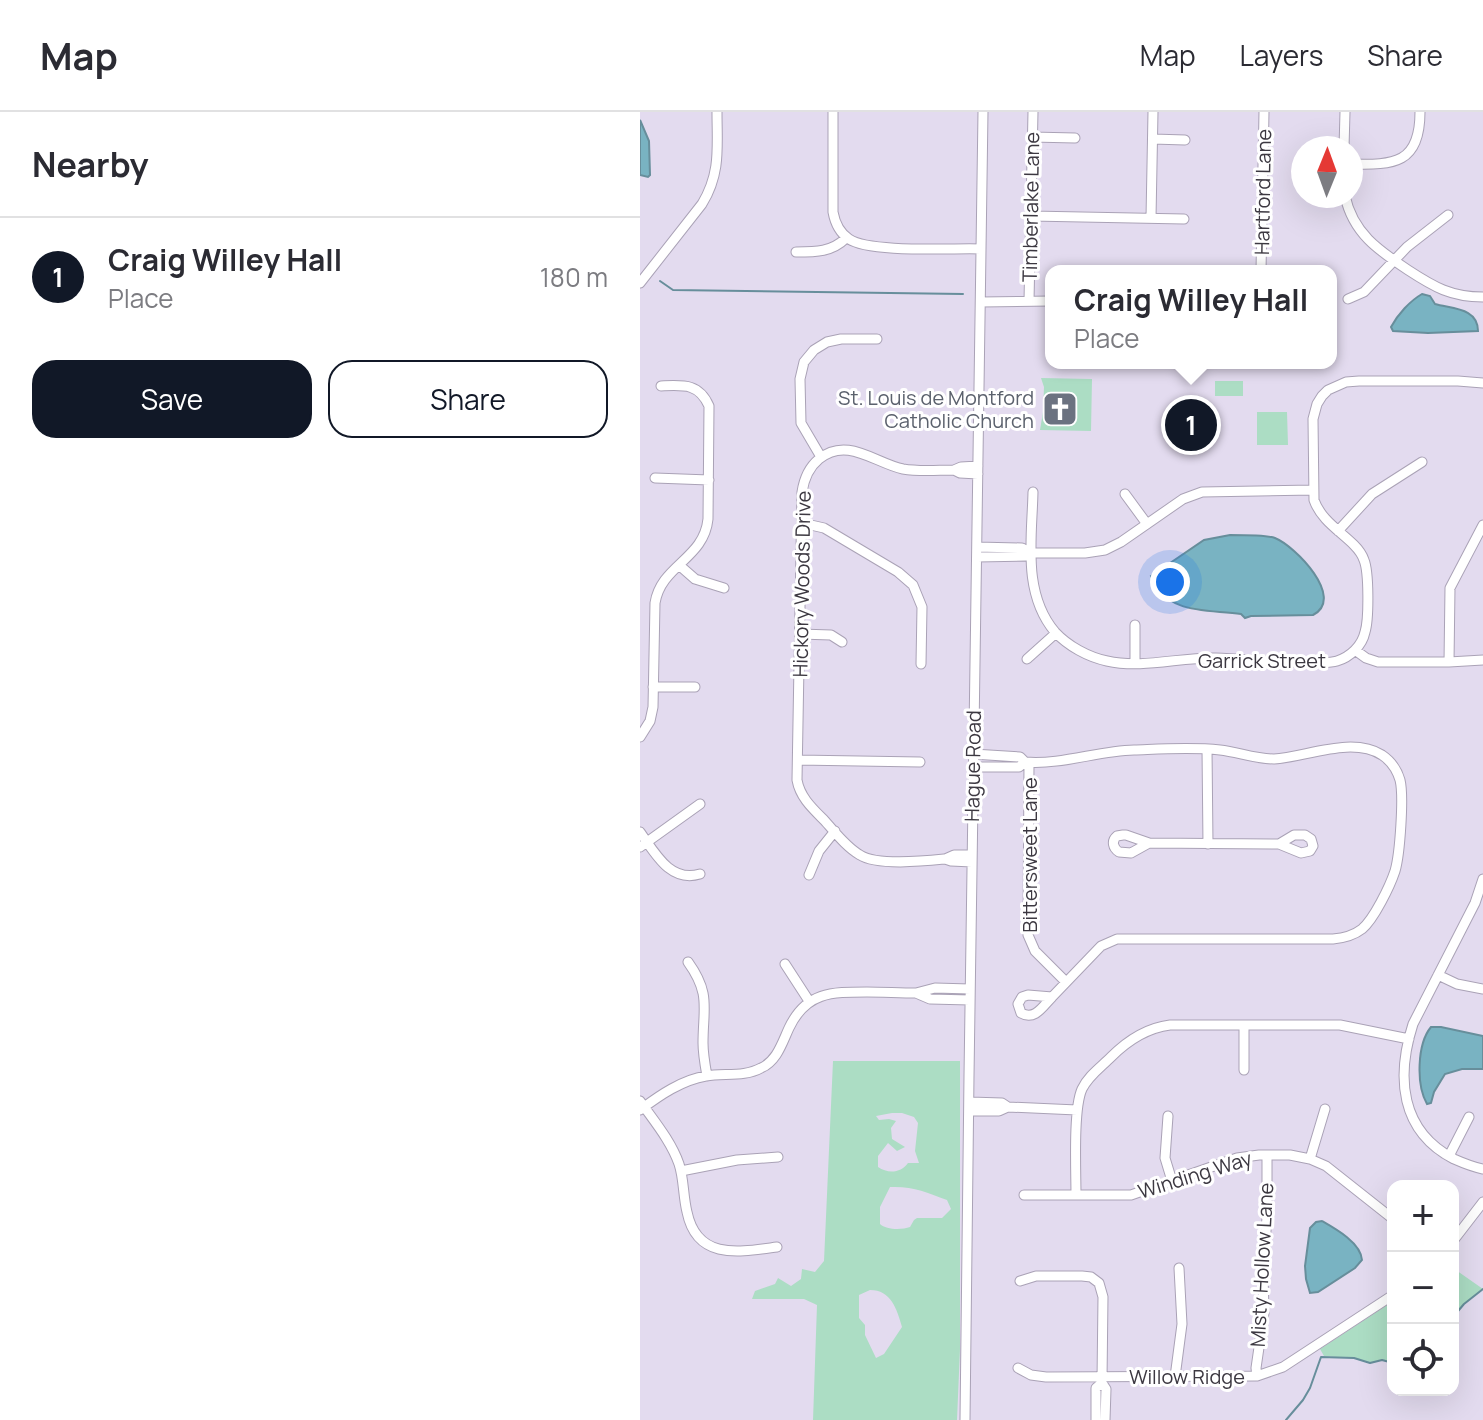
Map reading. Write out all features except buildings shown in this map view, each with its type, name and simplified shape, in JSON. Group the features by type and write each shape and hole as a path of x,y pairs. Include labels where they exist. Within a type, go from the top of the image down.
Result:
{"street":[{"path":"640,283 711,190 716,167 717,112"},
{"path":"833,112 833,212 846,238 868,247 981,249"},
{"name":"Hague Road","path":"965,1420 983,112"},
{"name":"Timberlake Lane","path":"1029,301 1033,112"},
{"path":"1151,218 1153,112"},
{"name":"Hartford Lane","path":"1261,265 1264,112"},
{"path":"1344,136 1345,112"},
{"path":"1363,164 1387,164 1403,157 1418,136 1420,112"},
{"path":"1032,137 1075,138"},
{"path":"1153,139 1185,140"},
{"path":"1348,208 1364,237 1393,260 1445,292 1483,297"},
{"path":"1348,299 1364,292 1393,260 1448,215"},
{"path":"1031,216 1184,219"},
{"path":"796,252 824,251 846,238"},
{"path":"981,302 1045,301"},
{"path":"877,339 827,342 814,350 804,362 800,379 801,423 821,457 845,450 864,453 907,469 954,470 961,467 978,470"},
{"name":"Garrick Street","path":"1033,492 1031,553 1035,594 1043,614 1056,633 1075,648 1095,658 1135,663 1214,658 1267,662 1339,660 1355,650 1366,629 1366,567 1361,553 1318,509 1313,490 1313,419 1317,404 1328,390 1337,385 1359,381 1483,383"},
{"path":"640,737 650,721 656,596 663,581 701,543 706,532 710,412 707,401 693,388 661,386"},
{"name":"Hickory Woods Drive","path":"821,457 809,469 802,492 797,780 802,796 859,854 872,860 925,861 954,855 972,858"},
{"path":"1338,531 1369,497 1422,462"},
{"path":"655,478 709,480"},
{"path":"977,552 1026,556 1031,553 1101,551 1117,544 1183,499 1202,492 1313,490"},
{"path":"1125,494 1147,524"},
{"path":"802,523 824,528 909,581 922,607 921,664"},
{"path":"1449,662 1450,588 1483,525"},
{"path":"679,565 695,579 724,588"},
{"path":"1135,625 1135,663"},
{"path":"1027,659 1056,633"},
{"path":"800,634 831,635 842,642"},
{"path":"1355,650 1378,662 1483,660"},
{"path":"653,687 695,687"},
{"path":"1207,749 1208,844"},
{"path":"973,767 1019,767 1027,762 1057,761 1128,750 1207,749 1275,759 1325,749 1367,749 1382,755 1393,765 1401,785 1398,856 1394,873 1370,919 1359,932 1341,938 1117,939 1101,946 1052,997"},
{"path":"973,754 1020,757 1027,762"},
{"path":"798,760 920,762"},
{"name":"Bittersweet Lane","path":"1027,762 1028,935 1035,951 1066,982"},
{"path":"644,845 700,804"},
{"path":"809,875 819,851 835,831"},
{"path":"640,832 644,845 671,871 682,876 700,874"},
{"path":"1149,843 1279,844"},
{"path":"1483,879 1479,904 1416,1018 1409,1039 1405,1080 1409,1110 1422,1134 1449,1156 1483,1169"},
{"path":"688,962 697,974 705,997 703,1043 707,1076"},
{"path":"785,964 809,1001"},
{"path":"1438,975 1464,986 1483,989"},
{"path":"777,1247 735,1252 721,1250 702,1241 687,1216 681,1171 673,1149 641,1106 678,1086 707,1076 750,1072 769,1064 794,1018 809,1001 826,994 916,993 935,988 970,994"},
{"path":"1076,1195 1080,1095 1087,1081 1120,1047 1138,1035 1170,1025 1340,1025 1409,1039"},
{"path":"1244,1025 1244,1070"},
{"path":"969,1106 999,1111 1008,1107 1077,1110"},
{"path":"1310,1159 1325,1109"},
{"path":"1168,1116 1164,1150 1172,1181"},
{"path":"1449,1156 1469,1117"},
{"name":"Misty Hollow Lane","path":"1257,1376 1264,1313 1267,1155"},
{"name":"Winding Way","path":"1024,1195 1131,1195 1237,1158 1290,1155 1310,1159 1332,1170 1387,1214"},
{"path":"681,1171 737,1160 778,1157"},
{"path":"1459,1233 1483,1202"},
{"path":"1175,1377 1182,1316 1179,1268"},
{"path":"1020,1281 1036,1276 1082,1276 1099,1283 1103,1297 1105,1420"},
{"name":"Willow Ridge","path":"1018,1368 1036,1376 1102,1380 1257,1376 1283,1367 1387,1299"},
{"path":"1096,1420 1096,1388 1102,1380"}],"green space":[{"path":"1041,378 1092,379 1091,431 1040,430 1044,387"},
{"path":"1215,381 1243,381 1243,396 1215,396"},
{"path":"1257,412 1287,412 1288,445 1257,445"},
{"path":"833,1061 960,1061 960,1349 957,1420 813,1420 817,1305 804,1299 752,1299 755,1291 775,1284 778,1278 791,1286 801,1279 802,1269 815,1272 824,1261","holes":["892,1113 914,1117 918,1123 915,1151 919,1163 908,1163 898,1171 878,1167 878,1156 888,1143 897,1151 905,1147 892,1139 891,1128 896,1121 879,1120 876,1116","890,1187 898,1187 919,1190 947,1200 951,1209 942,1218 917,1218 910,1227 894,1229 880,1224 880,1207","870,1290 883,1293 895,1307 902,1327 884,1354 876,1358 865,1335 865,1325 859,1318 859,1295"]},
{"path":"1459,1272 1483,1289 1459,1310"},
{"path":"1387,1305 1387,1361 1370,1363 1324,1356 1320,1349"}],"water":[{"path":"640,120 649,141 648,177 640,175"},
{"path":"1422,294 1430,296 1435,304 1469,314 1477,323 1478,331 1393,331 1391,327 1401,313"},
{"path":"1230,535 1271,537 1284,543 1314,573 1324,597 1322,607 1313,615 1245,618 1241,614 1178,604 1158,589 1151,576 1204,540"},
{"path":"1431,1027 1483,1036 1483,1069 1462,1069 1445,1074 1431,1103 1427,1104 1421,1086 1420,1065 1423,1044"},
{"path":"1322,1221 1353,1242 1362,1260 1318,1292 1310,1293 1305,1266 1310,1228"}],"waterway":[{"path":"660,281 673,290 963,294"},
{"path":"1459,1310 1483,1289"},
{"path":"1286,1420 1310,1388 1321,1357 1354,1358 1370,1363 1387,1361"}],"place":[{"name":"St. Louis de Montford Catholic Church","path":"1060,409"},
{"name":"Craig Willey Hall","path":"1191,425"}]}
